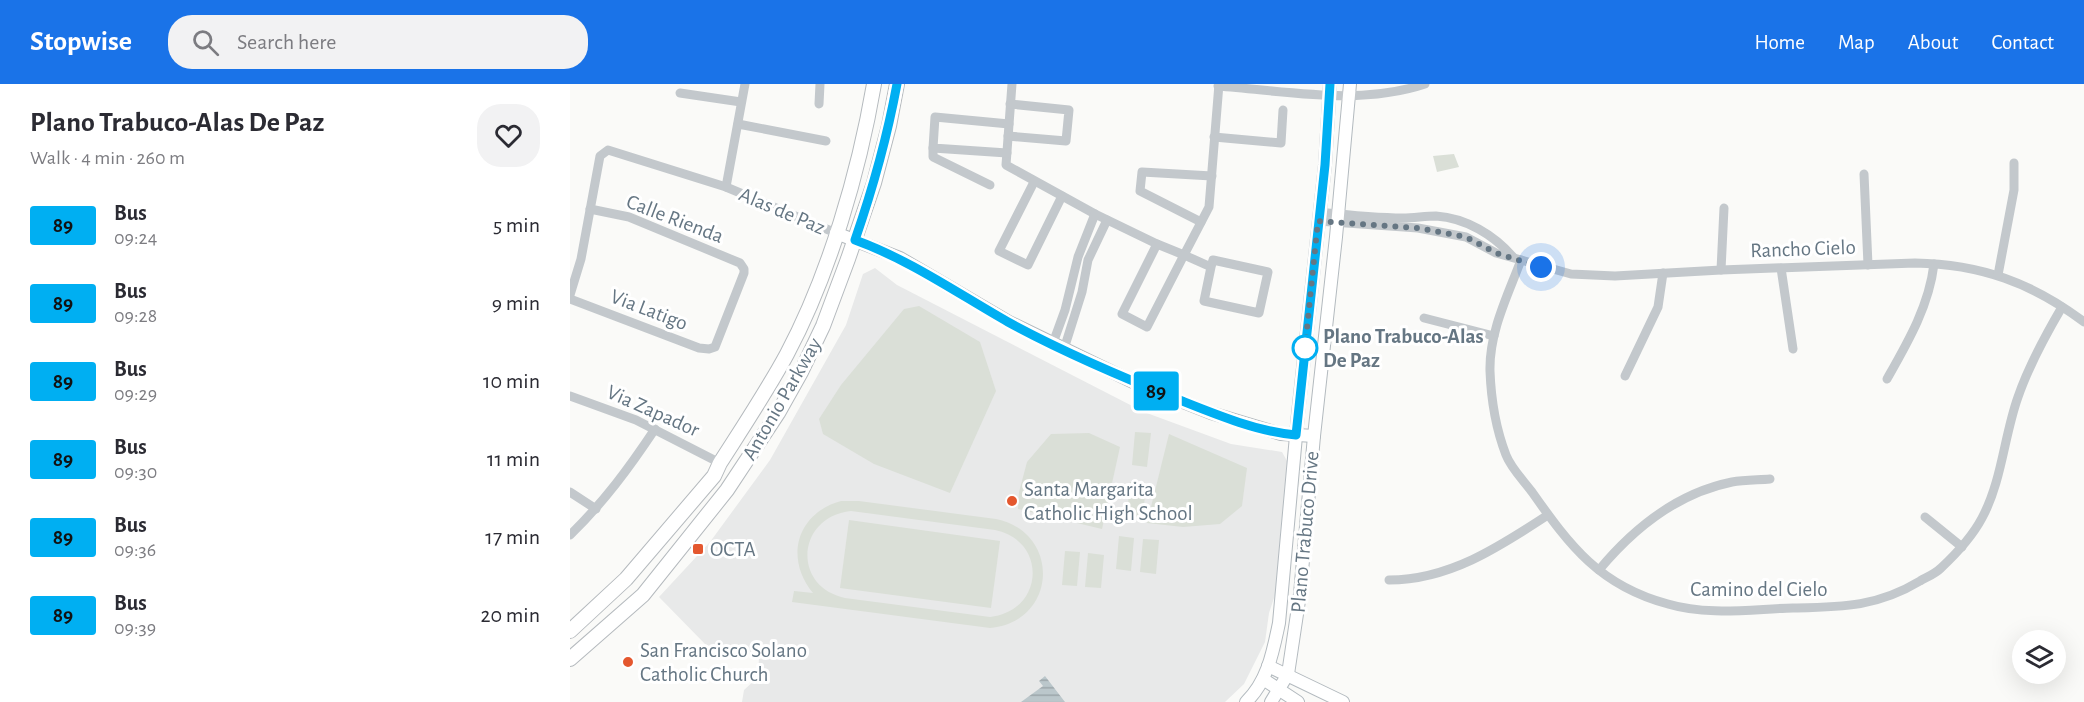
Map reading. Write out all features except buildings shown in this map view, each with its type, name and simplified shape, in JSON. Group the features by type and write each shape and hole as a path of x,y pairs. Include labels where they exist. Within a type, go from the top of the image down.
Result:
{"main road":[{"name":"Antonio Parkway","path":"570,631 626,579 714,476 787,353 817,287 836,233 853,177 874,84"},
{"name":"Antonio Parkway","path":"570,659 643,595 728,490 755,451 806,363 823,326 874,183 897,84"},
{"name":"Plano Trabuco Drive","path":"1246,702 1255,694 1263,679 1279,623 1296,435 1325,165 1329,89"},
{"name":"Plano Trabuco Drive","path":"1271,702 1288,674 1300,594 1349,90"},
{"name":"Alas de Paz","path":"836,233 900,258 1008,322 1135,383 1211,413 1281,434 1314,436"},
{"path":"1268,666 1343,702"},
{"path":"1263,679 1298,702"}],"street":[{"path":"726,187 745,84"},
{"path":"819,104 820,84"},
{"path":"1012,84 1006,165 1107,220 1211,267"},
{"path":"1157,244 1122,314 1147,327 1209,207 1219,85 1390,93 1425,84"},
{"path":"680,93 741,102"},
{"path":"1008,136 1066,141 1069,110 1010,104"},
{"path":"1214,137 1281,143 1282,110"},
{"path":"990,185 933,157 935,117 1009,124"},
{"path":"738,124 826,141"},
{"path":"933,148 1007,153"},
{"name":"Alas de Paz","path":"590,209 600,156 608,150 726,187 836,233"},
{"path":"1998,276 2014,190 2014,163"},
{"path":"1201,222 1140,191 1142,172 1212,176"},
{"path":"1864,174 1868,265"},
{"path":"1034,182 999,251 1028,265 1062,196"},
{"path":"1721,270 1724,208"},
{"path":"570,297 581,259 590,209"},
{"name":"Calle Rienda","path":"590,209 629,218 740,263 744,268 744,273 715,347"},
{"path":"1058,346 1078,256 1095,214"},
{"name":"Rancho Cielo","path":"1319,217 1439,217 1468,224 1501,243 1517,258"},
{"path":"1436,231 1439,217"},
{"name":"Rancho Cielo","path":"1338,218 1466,237 1496,253 1571,274 1616,276 1721,270 1934,264 1971,268 2021,283 2084,322"},
{"path":"1058,346 1079,303 1089,260 1107,220"},
{"path":"1466,237 1468,224"},
{"name":"Camino del Cielo","path":"1517,258 1494,336 1490,372 1497,425 1507,457 1571,546 1599,570 1625,588 1642,596 1688,608 1708,610 1838,607 1875,602 1904,591 1938,571 1962,547 1982,517 1993,488 2017,399 2034,356 2062,307"},
{"path":"1213,260 1268,272 1259,313 1204,301 1211,267 1213,260"},
{"path":"1887,379 1922,312 1930,288 1934,264"},
{"path":"1781,268 1793,349"},
{"path":"1625,376 1658,307 1663,273"},
{"name":"Via Latigo","path":"570,297 704,349 715,347"},
{"path":"1424,318 1494,336"},
{"name":"Via Zapador","path":"570,396 655,429 720,463"},
{"path":"570,535 597,509 655,429"},
{"path":"1599,570 1618,546 1648,521 1678,502 1732,482 1770,479"},
{"path":"570,492 597,509"},
{"path":"1389,580 1425,578 1481,557 1548,515"},
{"path":"1925,517 1962,547"}],"shaded area":[{"path":"1454,154 1459,167 1437,172 1433,156"},
{"name":"Santa Margarita Catholic High School","path":"875,268 897,285 1144,412 1231,444 1282,452 1287,461 1275,595 1269,613 1265,642 1244,684 1225,702 742,702 744,690 758,677 759,658 739,651 719,651 705,644 659,597 710,542 770,460 846,325 863,274"},
{"path":"919,306 980,342 996,391 950,493 874,464 823,434 819,419 841,385 904,309"},
{"path":"1135,432 1151,433 1147,467 1132,465"},
{"path":"1089,433 1120,447 1102,529 1018,509 1019,492 1027,462 1051,434"},
{"path":"1169,434 1247,468 1242,506 1220,524 1183,527 1147,523"},
{"path":"1130,482 1146,484 1143,517 1127,516"},
{"path":"841,501 859,501 996,519 1017,527 1032,541 1041,558 1043,576 1039,595 1028,610 1012,622 990,628 792,602 794,591 813,593 799,566 800,538 805,526 826,507","holes":["851,511 995,530 1012,537 1024,547 1031,561 1033,575 1029,590 1021,602 1008,612 990,617 845,598 828,591 816,581 809,567 808,553 811,538 819,526 833,516"]},
{"path":"849,520 1000,541 991,608 840,588"},
{"path":"1119,536 1134,538 1131,571 1116,569"},
{"path":"1143,539 1159,540 1156,574 1140,572"},
{"path":"1065,551 1080,552 1077,586 1062,585"},
{"path":"1088,553 1104,555 1101,588 1085,587"},
{"path":"1045,676 1065,702 1021,702 1043,686 1039,681"}],"bus line":[{"name":"89","path":"897,84 874,183 855,240 900,258 1008,322 1135,383 1211,413 1281,434 1296,435 1325,165 1330,84"}],"place":[{"name":"Plano Trabuco-Alas De Paz","path":"1305,348"},
{"name":"Santa Margarita Catholic High School","path":"1012,501"},
{"name":"OCTA","path":"698,549"},
{"name":"San Francisco Solano Catholic Church","path":"628,662"}],"route":[{"path":"1305,348 1318,221 1418,228 1466,237 1496,253 1541,267"}]}
